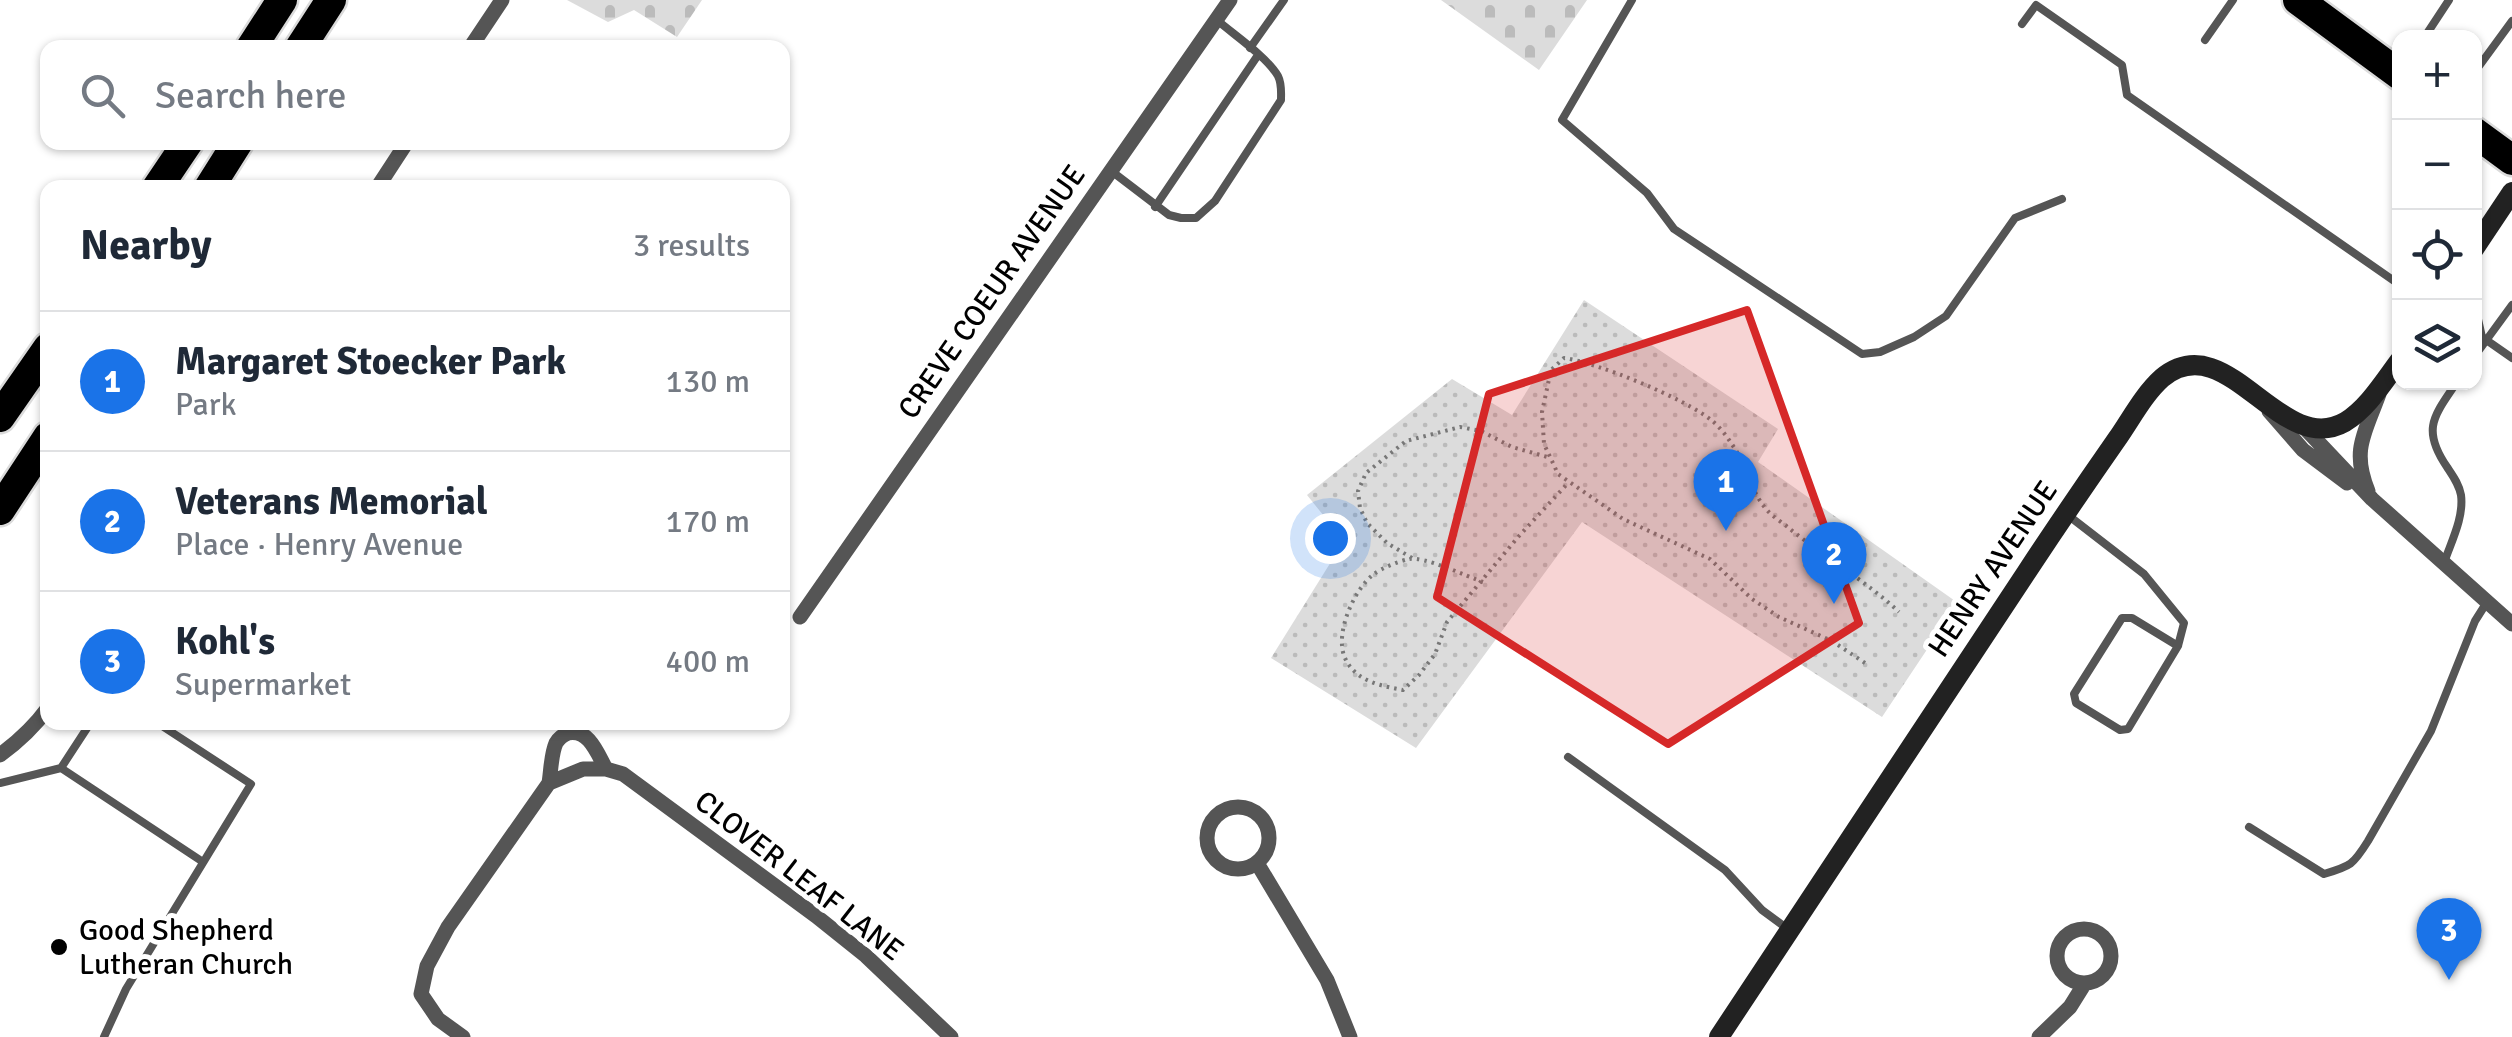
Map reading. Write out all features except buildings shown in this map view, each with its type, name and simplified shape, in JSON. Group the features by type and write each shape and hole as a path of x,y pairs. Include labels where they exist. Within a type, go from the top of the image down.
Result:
{"highway":[{"path":"256,40 282,0"},
{"path":"305,40 331,0"},
{"path":"2298,0 2392,69"},
{"path":"2482,138 2512,160"},
{"path":"162,180 183,150"},
{"path":"214,180 233,150"},
{"path":"0,417 40,360"},
{"path":"0,510 40,449"}],"street":[{"path":"475,40 502,0"},
{"name":"CREVE COEUR AVENUE","path":"800,616 1230,0"},
{"path":"381,180 402,150"},
{"path":"2482,238 2512,192"},
{"name":"HENRY AVENUE","path":"1719,1037 2065,514 2153,388 2173,370 2209,368 2251,390 2302,425"},
{"path":"2302,425 2319,429 2341,424 2365,405 2392,370"},
{"path":"2372,499 2360,473 2358,454 2384,381"},
{"path":"2251,390 2303,450 2372,499"},
{"path":"2302,425 2372,499 2512,624"},
{"path":"0,755 40,720"},
{"name":"CLOVER LEAF LANE","path":"463,1037 438,1018 421,994 426,966 448,927 549,782 558,739 570,733 586,737 606,769 623,774 816,916 866,956 951,1037"},
{"path":"549,782 583,770 606,769"},
{"path":"1248,809 1264,820 1268,848 1257,863 1238,869 1213,856 1209,828 1221,812 1248,809"},
{"path":"1257,863 1327,980 1350,1037"},
{"path":"2039,1037 2070,1007 2085,983"}],"lane":[{"path":"1250,48 1284,0"},
{"path":"1632,0 1562,120 1647,192 1674,229 1862,354 1880,352 1914,338 1946,316 2015,218 2062,199"},
{"path":"2205,40 2233,0"},
{"path":"2429,30 2449,0"},
{"path":"2022,24 2036,5 2122,65 2127,94 2392,279"},
{"path":"1110,170 1168,215 1196,218 1214,201 1281,100 1277,74 1216,19"},
{"path":"2482,62 2512,22"},
{"path":"1155,207 1258,55"},
{"path":"2482,338 2512,305"},
{"path":"2482,340 2512,358"},
{"path":"2444,563 2461,511 2460,494 2432,439 2431,426 2452,390"},
{"path":"2065,514 2144,574 2184,623 2178,646 2128,729 2120,730 2076,703 2074,694 2122,618 2132,618 2178,646"},
{"path":"2249,827 2324,874 2348,867 2431,732 2475,621 2487,602"},
{"path":"0,782 62,768 86,730"},
{"path":"104,1037 126,989 251,784 169,730"},
{"path":"1568,757 1726,870 1762,910 1789,930"},
{"path":"62,768 203,862"}],"path":[{"path":"1865,663 1752,599 1710,560 1623,518 1558,474 1544,444 1542,412 1551,370 1564,358 1580,360 1623,376 1710,419 1733,444 1766,510 1899,612"},
{"path":"1483,582 1412,558 1387,543 1367,522 1360,508 1358,491 1366,473 1406,441 1460,427 1481,432 1512,448 1551,458"},
{"path":"1412,558 1372,575 1349,606 1342,641 1345,658 1364,679 1403,690 1435,654 1447,622 1569,482"}],"highlighted area":[{"path":"1747,310 1859,623 1668,744 1437,597 1489,394"}],"green space":[{"path":"567,0 702,0 677,37 634,10 608,22"},
{"path":"1441,0 1587,0 1539,70"},
{"path":"1584,300 1778,429 1758,462 1958,603 1882,717 1582,522 1416,748 1271,658 1344,541 1307,495 1452,379 1512,415"}],"place":[{"name":"Margaret Stoecker Park","path":"1726,531"},
{"name":"Veterans Memorial","path":"1834,604"},
{"name":"Good Shepherd Lutheran Church","path":"59,947"},
{"name":"Kohl's","path":"2449,980"}]}
